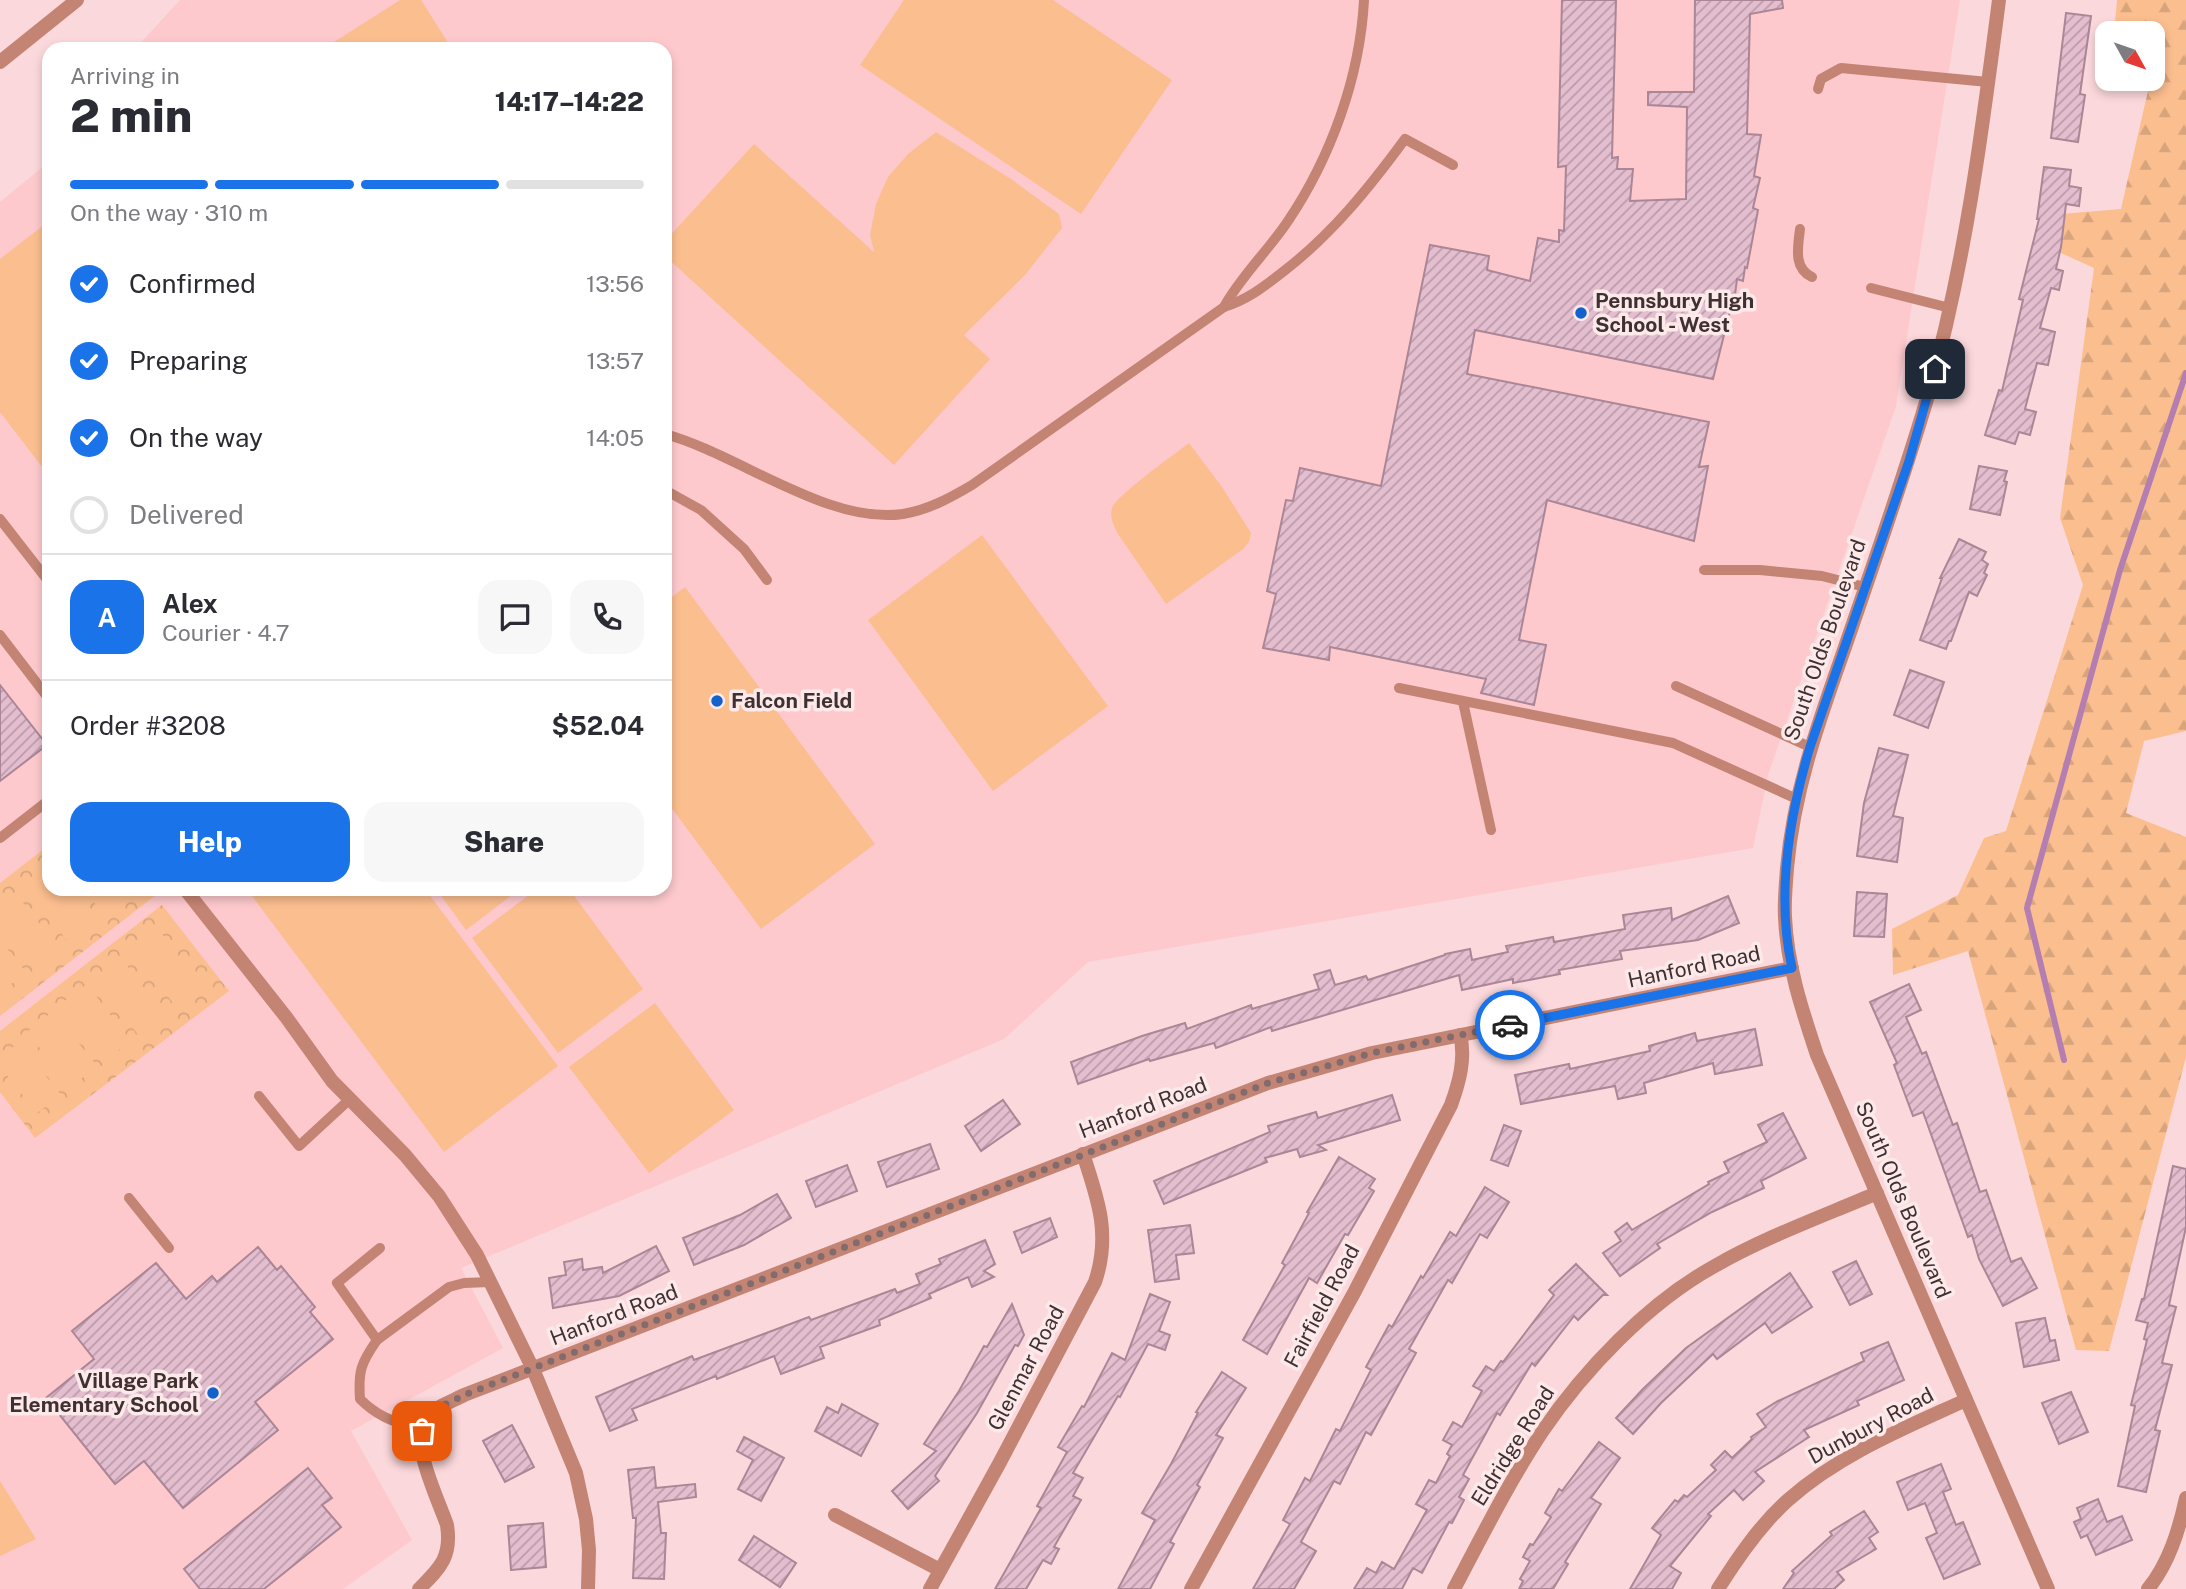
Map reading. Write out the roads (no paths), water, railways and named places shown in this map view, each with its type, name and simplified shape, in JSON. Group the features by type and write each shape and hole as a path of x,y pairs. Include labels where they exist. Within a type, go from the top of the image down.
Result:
{"street":[{"path":"0,62 77,0"},
{"name":"South Olds Boulevard","path":"1999,0 1977,165 1950,308 1912,449 1810,747 1789,841 1785,919 1801,1010 1817,1055 2049,1589"},
{"path":"191,896 286,1017 332,1081 404,1155 439,1196 464,1233 533,1369 576,1473 586,1519 589,1550 588,1589"},
{"name":"Hanford Road","path":"422,1431 423,1422 429,1414 464,1395 1268,1083 1372,1053 1792,968"},
{"name":"Fairfield Road","path":"1191,1589 1348,1303 1451,1105 1462,1057 1460,1035"},
{"name":"Glenmar Road","path":"930,1589 1095,1282 1103,1245 1102,1221 1097,1194 1083,1154"},
{"name":"Eldridge Road","path":"1454,1589 1513,1479 1543,1431 1601,1360 1644,1318 1680,1289 1731,1257 1761,1241 1877,1193"},
{"name":"Dunbury Road","path":"1718,1589 1755,1535 1805,1486 1846,1458 1966,1399"},
{"path":"419,1589 441,1567 447,1555 449,1540 447,1525 423,1455 420,1441 422,1431"},
{"path":"2148,1589 2166,1561 2186,1498"},
{"path":"835,1515 940,1570"}],"lane":[{"path":"1224,307 1236,286 1288,221 1303,198 1329,146 1350,85 1364,0"},
{"path":"1818,89 1821,79 1841,68 1988,82"},
{"path":"672,436 836,506 876,515 904,514 939,504 972,485 1224,307 1245,300 1292,265 1321,240 1368,187 1405,139 1453,165"},
{"path":"1800,229 1799,266 1804,274 1812,277"},
{"path":"1871,288 1950,308"},
{"path":"672,494 701,510 744,549 767,580"},
{"path":"0,519 42,573"},
{"path":"1704,570 1760,569 1822,576 1865,587"},
{"path":"0,635 42,690"},
{"path":"1676,686 1810,747"},
{"path":"1399,688 1464,707 1604,728 1673,743 1797,799"},
{"path":"1464,707 1492,830"},
{"path":"0,838 42,805"},
{"path":"259,1096 299,1146 350,1099"},
{"path":"129,1198 169,1248"},
{"path":"377,1340 337,1283 380,1248"},
{"path":"422,1431 385,1419 360,1399 359,1377 366,1357 377,1340 449,1287 464,1283 490,1282"}],"waterway":[{"path":"2064,1060 2027,908 2120,570 2186,373"}],"place":[{"name":"Pennsbury High School - West","path":"1581,313"},
{"name":"Falcon Field","path":"717,701"},
{"name":"Village Park Elementary School","path":"213,1393"}]}
